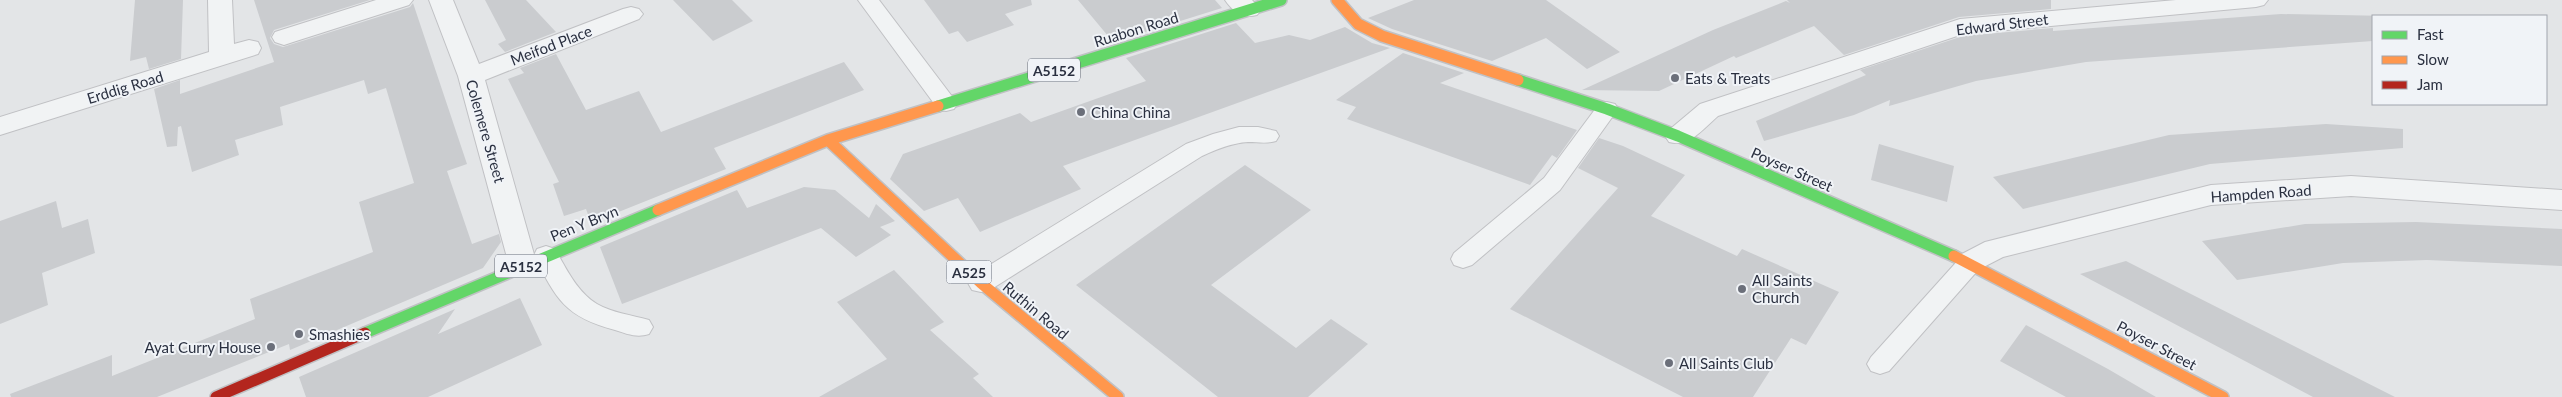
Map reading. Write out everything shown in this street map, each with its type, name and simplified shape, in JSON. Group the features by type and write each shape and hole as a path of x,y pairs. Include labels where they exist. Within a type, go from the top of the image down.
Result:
{"main road":[{"name":"Ruabon Road","path":"828,140 946,104 1243,5 1281,0"},
{"name":"Poyser Street","path":"1337,0 1358,24 1382,36 1607,109 1678,136 1970,263 2224,397"},
{"name":"Pen Y Bryn","path":"216,397 535,260 828,140"},
{"name":"Ruthin Road","path":"828,140 981,283 1118,397"}],"street":[{"path":"220,0 222,57"},
{"path":"284,38 401,0"},
{"name":"Colemere Street","path":"441,0 471,76 535,260"},
{"name":"Edward Street","path":"1678,136 1710,110 1960,27 2256,0"},
{"name":"Meifod Place","path":"471,76 631,14"},
{"name":"Erddig Road","path":"0,126 249,48"},
{"name":"Hampden Road","path":"1970,263 1995,249 2210,195 2351,186 2562,200"}],"lane":[{"path":"868,0 946,104"},
{"path":"1463,259 1552,184 1607,109"},
{"path":"981,283 1194,150 1233,135 1252,133 1268,136"},
{"path":"535,260 559,280 586,310 640,327"},
{"path":"1880,364 1970,263"}],"building":[{"path":"135,0 183,0 181,59 149,69 146,57 130,61"},
{"path":"254,0 370,0 274,30 270,38 274,44 283,47 410,7 413,3 467,164 447,171 472,244 499,234 501,242 483,268 290,350 289,344 157,397 11,397 10,394 112,355 112,376 255,319 250,299 373,252 359,202 414,183 386,88 368,94 364,80 280,107 283,125 235,140 239,155 192,172 181,126 178,127 177,146 167,147 154,89 180,80 180,94 274,62"},
{"path":"485,0 526,0 556,32 505,52 498,44 506,40"},
{"path":"673,0 732,0 753,21 713,41"},
{"path":"924,0 1031,0 1032,5 1005,14 1014,25 967,42 958,31 949,34"},
{"path":"1078,0 1215,0 1222,8 1113,42"},
{"path":"1414,0 1546,0 1620,52 1587,69 1546,38 1492,61 1392,29 1368,18"},
{"path":"1787,0 2051,0 2051,9 1959,17 1844,55 1814,26 1736,58 1734,56 1659,91 1582,90 1713,30 1786,1 1790,3"},
{"path":"2281,14 2372,16 2372,41 2086,62 1976,81 1889,106 1890,100 1854,115 1764,141 1756,121 1866,75 1860,70 1963,36 2053,28 2053,31"},
{"path":"1236,23 1255,43 1289,35 1310,40 1345,27 1372,43 1390,48 1063,166 1081,189 980,232 958,198 924,211 890,179 903,154 1020,113 1031,122 1146,81 1126,58"},
{"path":"1403,53 1464,73 1440,83 1577,130 1557,158 1552,155 1530,185 1347,119 1356,107 1336,100"},
{"path":"556,54 586,110 639,91 661,132 844,62 864,90 714,148 726,169 591,223 586,209 564,216 553,184 559,182 508,79 524,73 520,68"},
{"path":"2326,124 2403,129 2403,148 2210,164 2023,209 1993,177 2169,135"},
{"path":"1599,138 1623,146 1685,175 1651,216 1737,256 1742,249 1839,292 1806,345 1791,338 1753,397 1683,397 1510,309 1618,188 1578,168"},
{"path":"1879,144 1954,166 1947,202 1871,180"},
{"path":"1245,165 1311,210 1211,285 1296,348 1331,319 1368,344 1308,397 1218,397 1076,285"},
{"path":"804,187 835,190 869,218 876,204 895,221 880,227 891,235 856,257 821,228 622,304 600,247 737,190 747,208"},
{"path":"56,201 62,228 88,219 95,253 42,273 48,305 0,324 0,221"},
{"path":"2416,222 2562,229 2562,266 2427,260 2343,263 2237,280 2202,241 2305,224"},
{"path":"2126,261 2395,397 2313,397 2080,274"},
{"path":"894,270 944,322 930,330 979,374 973,378 993,397 819,397 887,359 837,302"},
{"path":"520,298 542,345 428,397 306,397 299,377 455,309 438,334"},
{"path":"2026,325 2156,397 2066,397 2000,361"}],"traffic: fast":[{"path":"938,106 1281,0"},
{"path":"1518,80 1607,109 1678,136 1954,256"},
{"path":"365,333 658,210"}],"traffic: slow":[{"path":"1337,0 1358,24 1382,36 1518,80"},
{"path":"658,210 828,140 938,106"},
{"path":"828,140 981,283 1118,397"},
{"path":"1954,256 2223,397"}],"traffic: jam":[{"path":"216,397 365,333"}],"place":[{"name":"Eats & Treats","path":"1675,78"},
{"name":"China China","path":"1081,112"},
{"name":"All Saints Church","path":"1742,289"},
{"name":"Smashies","path":"299,334"},
{"name":"Ayat Curry House","path":"271,347"},
{"name":"All Saints Club","path":"1669,363"}]}
